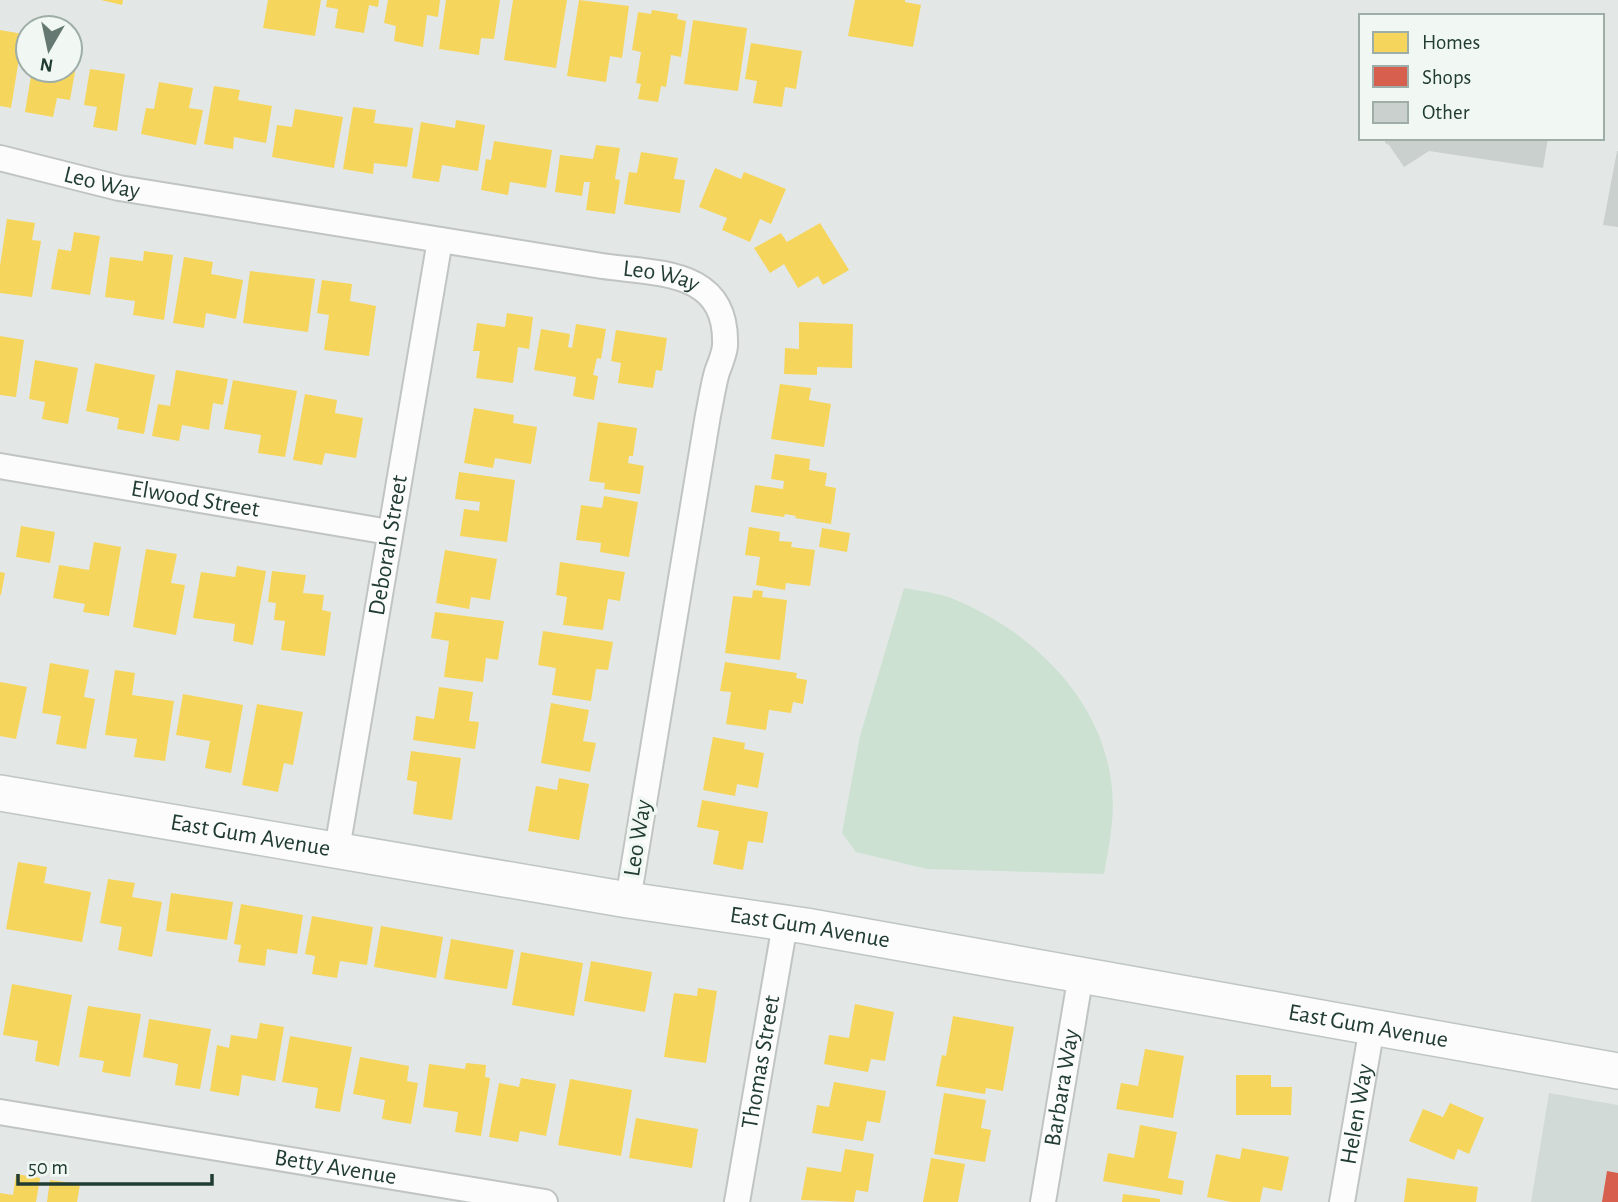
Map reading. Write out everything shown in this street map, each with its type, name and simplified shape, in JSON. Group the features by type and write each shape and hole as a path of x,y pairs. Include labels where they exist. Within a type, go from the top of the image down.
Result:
{"street":[{"name":"Leo Way","path":"0,158 119,187 680,276 702,288 716,303 724,322 725,349 708,415 628,900"},
{"name":"Deborah Street","path":"337,849 440,240"},
{"name":"Elwood Street","path":"0,466 390,532"},
{"name":"East Gum Avenue","path":"0,793 1081,974 1618,1071"},
{"name":"Thomas Street","path":"737,1202 785,924"},
{"name":"Barbara Way","path":"1043,1202 1081,974"},
{"name":"Helen Way","path":"1342,1202 1372,1027"},
{"name":"Betty Avenue","path":"0,1112 545,1202"}],"shaded area":[{"path":"1549,1093 1618,1105 1618,1202 1531,1202"}],"green space":[{"path":"904,588 956,600 1012,631 1038,651 1080,699 1095,727 1106,757 1112,789 1112,821 1104,874 927,869 856,852 842,833 860,736"}],"building: Homes":[{"path":"101,0 123,0 122,5"},
{"path":"268,0 321,0 315,36 263,28"},
{"path":"327,0 379,0 378,7 369,5 364,33 335,28 338,9 326,7"},
{"path":"388,0 440,0 438,17 427,15 423,47 394,41 396,26 384,23"},
{"path":"446,0 500,0 494,39 481,38 479,55 439,49"},
{"path":"513,0 567,0 556,68 504,60"},
{"path":"579,0 629,6 622,58 610,56 606,82 567,76"},
{"path":"855,0 905,0 921,5 913,47 848,36"},
{"path":"652,10 678,14 677,19 686,21 681,57 671,55 666,87 661,86 658,102 638,99 641,84 636,83 641,52 632,50 638,12 651,14"},
{"path":"693,20 747,28 738,91 684,84"},
{"path":"0,30 14,32 15,84 11,108 0,106"},
{"path":"751,43 802,51 796,89 785,87 782,107 753,103 757,81 745,79"},
{"path":"90,69 125,74 117,131 93,127 97,107 84,105"},
{"path":"159,82 193,88 189,108 203,110 196,145 141,134 146,108 154,109"},
{"path":"30,84 73,84 70,100 57,98 53,117 25,112"},
{"path":"214,86 240,90 238,100 272,106 266,143 234,137 233,149 204,144"},
{"path":"353,107 376,110 374,123 413,128 407,167 374,163 373,174 343,169"},
{"path":"295,109 343,117 334,168 272,157 277,125 292,127"},
{"path":"456,120 485,125 478,171 442,165 439,182 412,178 421,122 455,128"},
{"path":"494,141 552,150 546,188 510,182 508,195 481,190 486,159 491,160"},
{"path":"596,145 620,148 615,179 620,180 615,214 586,210 590,182 584,182 582,196 555,192 560,155 593,159"},
{"path":"641,152 678,158 674,179 685,180 680,213 624,204 629,172 637,173"},
{"path":"715,168 741,179 744,172 786,189 771,224 760,219 750,242 722,230 727,218 699,207"},
{"path":"7,219 35,223 32,240 41,241 32,297 0,293 0,266"},
{"path":"820,223 849,270 823,285 818,276 798,288 784,264 770,273 754,248 781,233 787,242"},
{"path":"74,232 100,236 90,295 51,289 58,249 71,251"},
{"path":"144,251 173,255 164,320 133,315 135,301 105,297 110,257 143,261"},
{"path":"184,257 213,262 211,274 243,280 236,319 206,313 204,328 173,323"},
{"path":"250,271 315,279 308,332 243,323"},
{"path":"322,280 352,284 350,301 376,306 369,356 324,350 329,315 317,313"},
{"path":"507,313 533,317 529,349 518,347 513,383 476,378 480,351 473,351 477,323 505,327"},
{"path":"799,322 853,324 852,368 817,367 817,375 784,374 785,348 799,349"},
{"path":"576,324 606,329 601,359 597,358 593,375 598,376 594,400 573,396 576,377 534,370 541,329 570,334 568,347 572,348"},
{"path":"616,330 667,338 662,371 656,370 653,388 618,383 621,363 611,361"},
{"path":"0,336 24,340 16,397 0,395"},
{"path":"35,360 78,368 68,424 42,419 45,402 29,399"},
{"path":"95,363 155,375 144,434 117,429 119,418 86,411"},
{"path":"176,370 228,379 223,405 213,403 209,430 182,425 179,441 152,436 158,404 170,406"},
{"path":"233,380 297,391 285,457 258,453 261,435 224,429"},
{"path":"780,384 811,388 809,400 831,404 824,447 771,439"},
{"path":"305,394 337,400 335,413 363,418 356,458 325,453 322,465 293,460"},
{"path":"474,408 514,415 513,423 537,427 531,464 495,458 493,468 464,463"},
{"path":"598,422 637,428 633,456 629,456 628,463 644,466 640,494 604,489 605,483 589,481"},
{"path":"775,454 810,459 809,470 827,473 825,486 836,488 831,524 785,514 784,517 751,512 755,485 783,489 784,481 771,479"},
{"path":"459,472 515,480 507,542 460,536 464,509 479,511 480,502 455,499"},
{"path":"604,496 638,502 629,557 600,552 601,543 576,540 581,505 602,508"},
{"path":"21,526 55,532 50,563 16,557"},
{"path":"749,527 780,532 779,541 792,542 791,547 815,550 810,586 786,583 785,590 756,585 760,557 745,555"},
{"path":"822,528 850,533 847,552 819,547"},
{"path":"94,542 121,547 109,616 83,612 85,604 53,598 59,565 89,570"},
{"path":"146,549 177,554 171,583 185,585 176,635 133,627"},
{"path":"445,550 497,559 490,600 471,597 469,609 436,603"},
{"path":"560,562 625,572 620,601 608,599 603,630 563,625 567,597 556,595"},
{"path":"237,566 266,571 253,645 233,641 235,624 193,618 201,572 235,577"},
{"path":"272,571 306,575 303,593 324,595 322,610 331,612 325,656 281,650 285,621 274,620 276,603 268,602"},
{"path":"0,572 5,573 1,595 0,595"},
{"path":"753,590 763,591 762,597 787,600 780,660 725,653 733,596 752,598"},
{"path":"435,612 504,621 498,660 486,658 483,682 444,677 449,641 431,638"},
{"path":"543,631 613,642 608,670 596,669 591,701 552,695 556,668 538,665"},
{"path":"725,662 797,673 796,678 807,680 803,704 793,702 791,713 769,710 766,730 726,724 731,692 720,691"},
{"path":"50,663 89,670 84,697 95,699 86,749 56,744 61,716 42,713"},
{"path":"115,670 135,673 132,695 174,701 165,761 134,757 137,739 105,735"},
{"path":"0,682 27,687 16,739 0,736"},
{"path":"439,687 473,692 469,721 479,722 475,749 413,740 416,716 434,719"},
{"path":"183,694 243,705 231,773 205,768 210,741 176,735"},
{"path":"551,703 589,710 583,741 596,743 590,772 541,763"},
{"path":"257,704 303,712 293,765 284,763 278,792 242,785"},
{"path":"713,737 745,743 744,749 764,753 758,788 737,784 735,796 703,790"},
{"path":"411,751 461,758 452,820 413,814 417,782 407,780"},
{"path":"559,778 589,784 579,840 528,831 536,786 557,790"},
{"path":"702,800 768,812 763,843 748,841 743,870 713,864 719,831 697,827"},
{"path":"18,862 47,867 44,883 91,892 82,942 6,929"},
{"path":"108,879 135,883 132,897 162,902 152,957 118,950 122,927 100,923"},
{"path":"171,893 233,902 227,940 166,931"},
{"path":"241,904 303,915 297,954 267,949 265,966 238,962 241,945 234,944"},
{"path":"312,916 373,927 367,965 340,961 337,978 312,974 315,956 305,954"},
{"path":"381,926 443,937 436,978 374,967"},
{"path":"451,939 514,950 507,989 444,979"},
{"path":"521,952 583,963 574,1016 512,1005"},
{"path":"591,961 652,972 645,1012 584,1001"},
{"path":"12,984 72,995 59,1066 35,1061 38,1041 3,1035"},
{"path":"698,988 717,991 706,1063 664,1057 674,993 697,996"},
{"path":"855,1004 894,1012 885,1061 871,1059 868,1072 824,1064 829,1035 849,1038"},
{"path":"88,1006 141,1014 130,1077 102,1072 104,1061 79,1057"},
{"path":"953,1016 1014,1027 1003,1091 986,1088 985,1094 936,1086 942,1055 946,1056"},
{"path":"149,1019 211,1029 200,1089 175,1085 178,1064 143,1057"},
{"path":"260,1023 284,1027 275,1081 242,1075 239,1096 210,1091 217,1045 229,1048 231,1035 257,1039"},
{"path":"290,1036 352,1047 340,1112 315,1108 318,1088 282,1082"},
{"path":"1145,1049 1184,1056 1173,1118 1116,1109 1121,1083 1138,1086"},
{"path":"360,1057 409,1066 407,1081 418,1083 411,1124 382,1119 385,1100 353,1094"},
{"path":"466,1063 486,1065 485,1077 490,1078 481,1136 455,1132 458,1112 423,1107 429,1064 465,1069"},
{"path":"1236,1075 1271,1075 1271,1087 1292,1087 1291,1115 1236,1115"},
{"path":"521,1078 556,1084 546,1136 520,1131 518,1142 489,1137 499,1083 519,1087"},
{"path":"570,1079 632,1090 621,1156 558,1145"},
{"path":"834,1082 886,1091 880,1123 867,1121 863,1141 812,1133 817,1105 829,1107"},
{"path":"944,1093 986,1100 981,1128 991,1130 985,1162 934,1154"},
{"path":"1450,1103 1484,1118 1469,1154 1458,1149 1454,1160 1409,1141 1423,1109 1443,1117"},
{"path":"636,1118 698,1129 692,1168 629,1158"},
{"path":"1140,1125 1177,1132 1168,1178 1184,1181 1182,1195 1103,1181 1108,1153 1134,1158"},
{"path":"1242,1148 1289,1157 1282,1191 1263,1187 1260,1202 1231,1202 1207,1197 1216,1154 1240,1159"},
{"path":"845,1149 874,1154 868,1192 856,1190 854,1202 801,1200 807,1167 841,1172"},
{"path":"931,1158 965,1164 958,1202 923,1202"},
{"path":"16,1174 40,1178 36,1202 0,1202 0,1193 13,1195"},
{"path":"1407,1178 1478,1187 1476,1202 1404,1202"},
{"path":"50,1180 80,1184 77,1202 47,1202"},
{"path":"1123,1194 1160,1199 1160,1202 1122,1202"}],"building: Shops":[{"path":"1607,1171 1618,1173 1618,1202 1602,1202"}],"building: Other":[{"path":"1385,140 1548,140 1543,168 1429,151 1404,167"},
{"path":"1618,151 1618,227 1603,225"}]}
